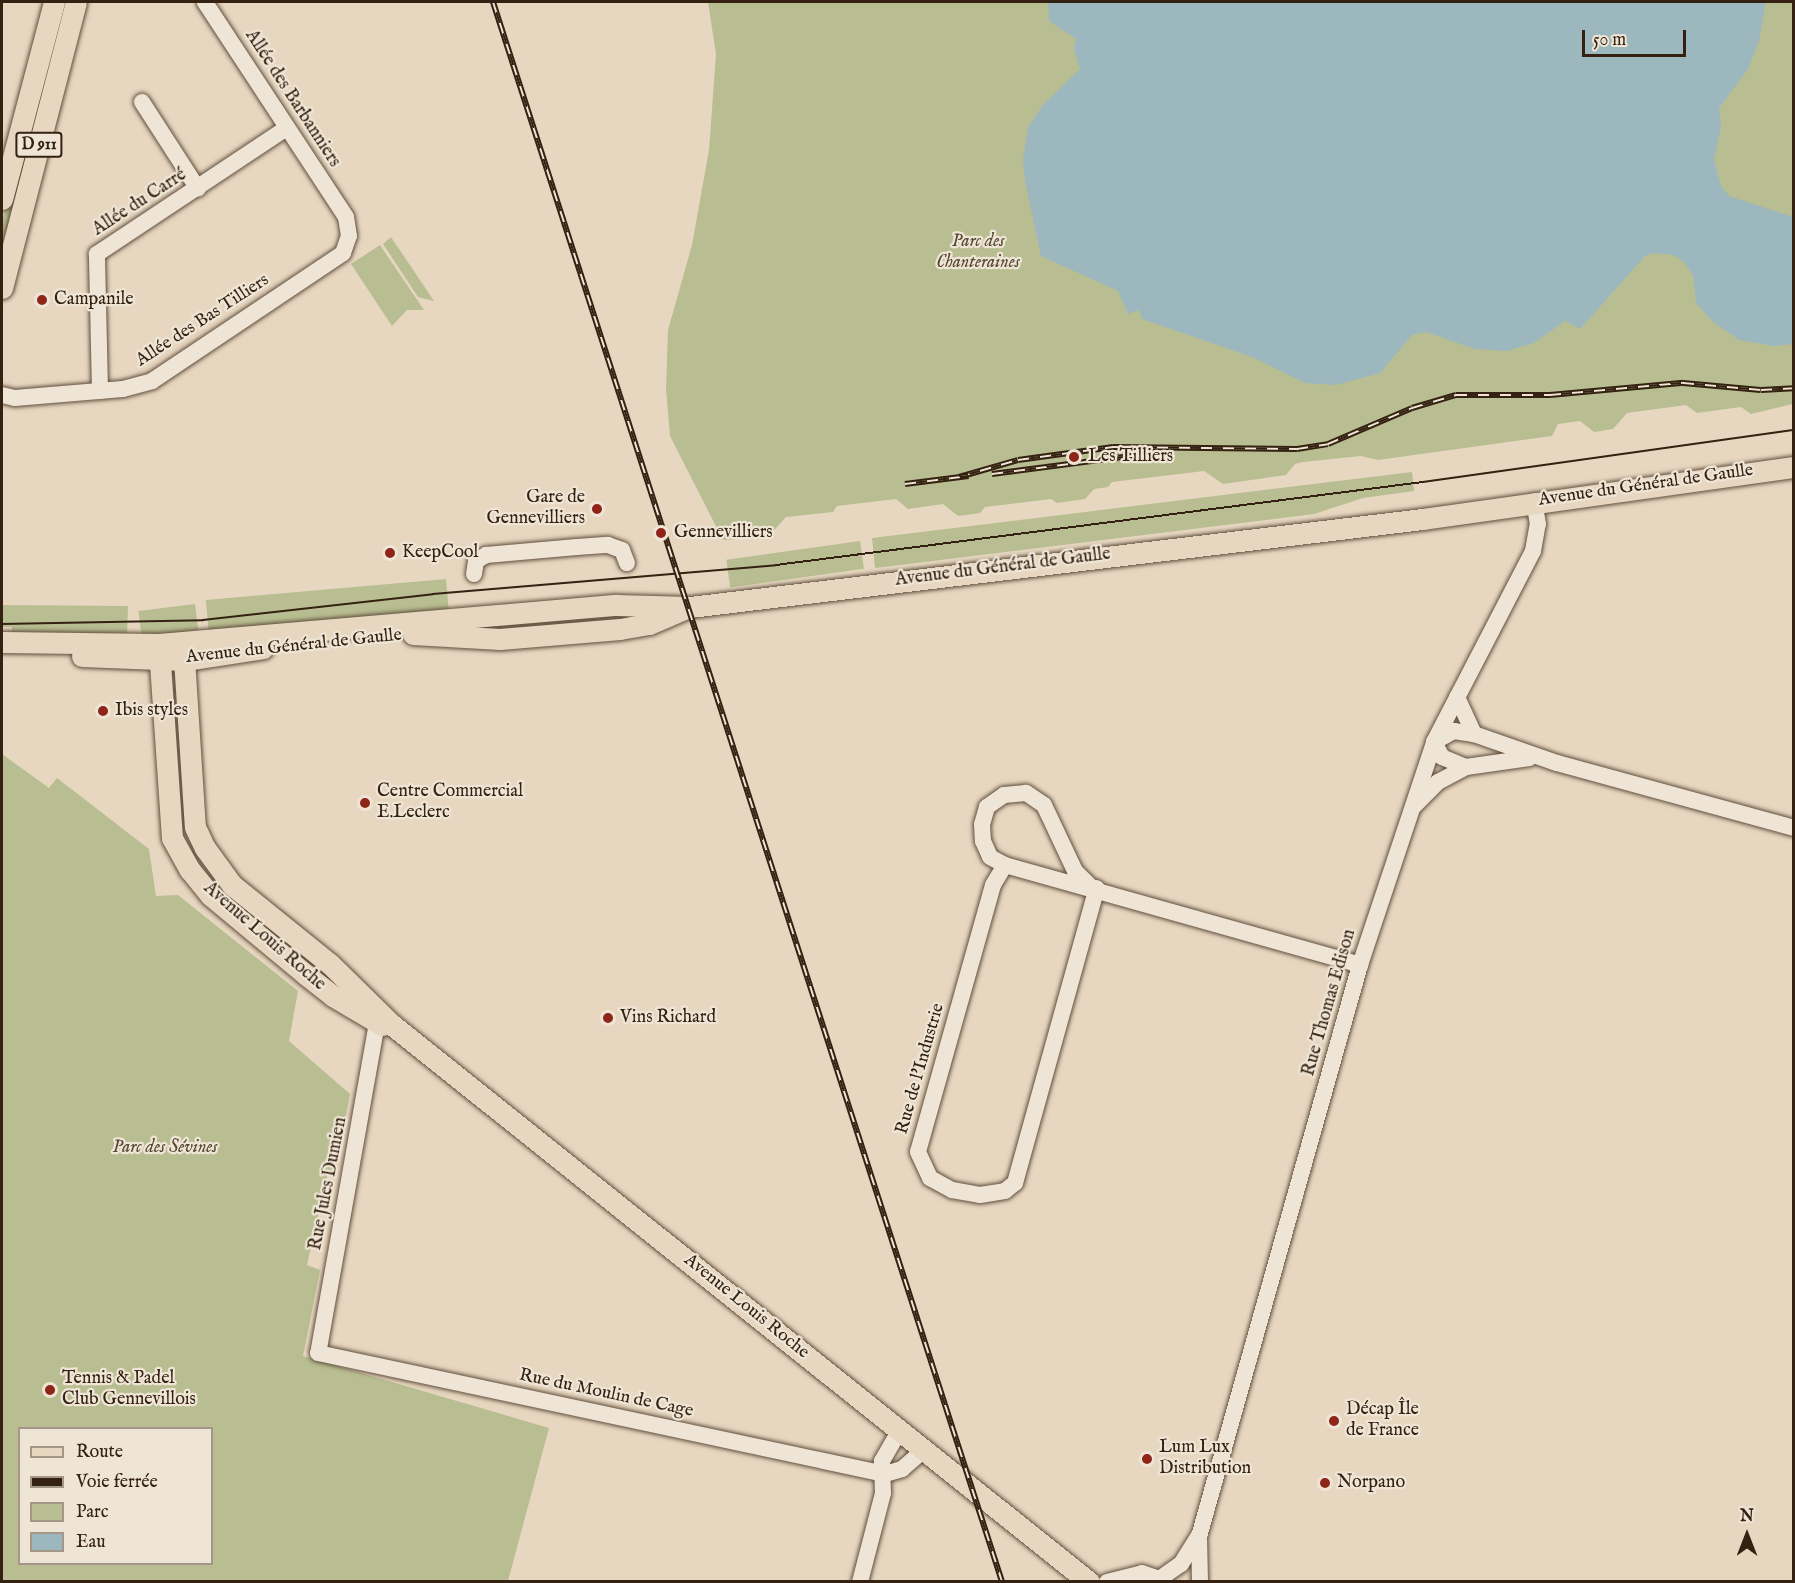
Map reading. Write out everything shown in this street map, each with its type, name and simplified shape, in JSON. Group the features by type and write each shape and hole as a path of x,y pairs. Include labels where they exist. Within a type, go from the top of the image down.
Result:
{"main road":[{"name":"D 911","path":"2,200 54,2"},
{"name":"D 911","path":"2,288 76,2"},
{"name":"Avenue du Général de Gaulle","path":"184,651 475,618 636,605 690,607 1315,529 1359,513 1421,505 1499,505 1794,467"},
{"path":"636,605 638,626"},
{"name":"Avenue du Général de Gaulle","path":"2,656 159,653 422,634 477,640 638,626 690,607"},
{"path":"475,618 477,640"},
{"name":"Avenue du Général de Gaulle","path":"2,642 159,653"},
{"name":"Avenue Louis Roche","path":"184,651 195,827 205,848 232,885 330,964 402,1032 1089,1581"},
{"name":"Avenue Louis Roche","path":"159,653 172,838 190,870 210,895 304,974 377,1023 402,1032"}],"street":[{"name":"Allée des Barbanniers","path":"205,2 346,217"},
{"path":"142,102 198,189"},
{"name":"Allée du Carré","path":"100,391 97,254 287,128"},
{"name":"Allée des Bas Tilliers","path":"2,395 15,398 100,391 152,381 343,254 349,236 346,217"},
{"name":"Rue Thomas Edison","path":"1200,1581 1200,1533 1360,965 1434,742 1533,551 1538,524 1534,501"},
{"path":"474,574 476,561 486,555 587,546 608,545 622,550 627,563"},
{"path":"1457,697 1474,734"},
{"path":"1466,767 1442,757 1434,742 1454,731 1474,734 1539,758 1794,828"},
{"path":"1411,809 1438,782 1466,767 1491,760 1539,758"},
{"path":"1093,887 1075,871 1044,805 1026,793 1004,795 987,807 982,824 983,841 990,857 1005,865 1093,887 1360,965"},
{"name":"Rue de l'Industrie","path":"1005,865 993,885 918,1152 930,1178 952,1190 980,1195 1005,1191 1015,1183 1093,887"},
{"name":"Rue Jules Dumien","path":"318,1353 377,1023"},
{"name":"Rue du Moulin de Cage","path":"318,1353 885,1474"},
{"path":"860,1581 885,1474 882,1461 900,1430"},
{"path":"885,1474 902,1469 924,1450"},
{"name":"Rue Thomas Edison","path":"1160,1581 1181,1564 1200,1533"},
{"path":"1107,1581 1134,1573 1160,1581"}],"green space":[{"path":"60,2 67,2 2,250 2,221"},
{"name":"Parc des Chanteraines","path":"708,2 1793,2 1793,404 1751,414 1741,407 1697,413 1686,405 1627,413 1613,429 1594,432 1580,421 1558,424 1552,436 1378,460 1361,456 1303,462 1295,464 1286,475 1223,484 1204,471 1112,482 1108,487 1094,489 1085,499 1057,503 1051,499 985,507 980,513 958,516 943,504 908,509 896,499 837,506 833,512 786,517 768,537 723,540 670,436 666,389 668,330 692,245 709,150 716,54"},
{"path":"391,237 434,301 418,297 383,244"},
{"path":"380,245 424,310 407,310 392,326 351,264"},
{"path":"1412,472 1414,491 1363,498 1314,514 875,568 872,538"},
{"path":"860,541 864,569 730,588 726,560"},
{"path":"446,579 449,612 209,633 206,600"},
{"path":"195,604 199,635 142,642 138,611"},
{"path":"2,605 128,606 127,638 12,637 12,627 2,627"},
{"path":"624,614 623,621 489,629 489,626"},
{"name":"Parc des Sévines","path":"2,754 49,788 57,778 149,849 156,896 178,895 298,991 289,1041 350,1094 335,1172 328,1171 307,1265 320,1270 303,1356 549,1428 508,1581 2,1581"}],"water":[{"path":"1048,2 1766,2 1759,41 1748,69 1719,108 1721,126 1714,160 1721,186 1729,196 1793,217 1793,344 1774,346 1739,340 1713,322 1696,303 1693,275 1685,263 1674,255 1653,253 1645,256 1580,329 1565,321 1534,343 1507,351 1475,349 1426,332 1412,335 1380,373 1336,385 1305,383 1252,357 1142,319 1139,310 1128,314 1118,291 1041,256 1025,181 1023,160 1028,128 1042,106 1080,69 1074,49 1076,39 1049,21"}],"tram line":[{"path":"2,624 203,620 433,594 776,565 1423,482 1794,430"}],"railway":[{"path":"493,2 1002,1582"},
{"path":"959,477 1018,460 1113,447 1297,449 1328,444 1412,408 1456,395 1550,395 1683,383 1761,390 1794,388"},
{"path":"992,474 1153,453"},
{"path":"905,484 968,476"}],"place":[{"name":"Campanile","path":"42,300"},
{"name":"Les Tilliers","path":"1074,457"},
{"name":"Gare de Gennevilliers","path":"597,509"},
{"name":"Gennevilliers","path":"661,533"},
{"name":"KeepCool","path":"390,553"},
{"name":"Ibis styles","path":"103,711"},
{"name":"Centre Commercial E.Leclerc","path":"365,803"},
{"name":"Vins Richard","path":"608,1018"},
{"name":"Tennis & Padel Club Gennevillois","path":"50,1390"},
{"name":"Décap Île de France","path":"1334,1421"},
{"name":"Lum Lux Distribution","path":"1147,1459"},
{"name":"Norpano","path":"1325,1483"}]}
